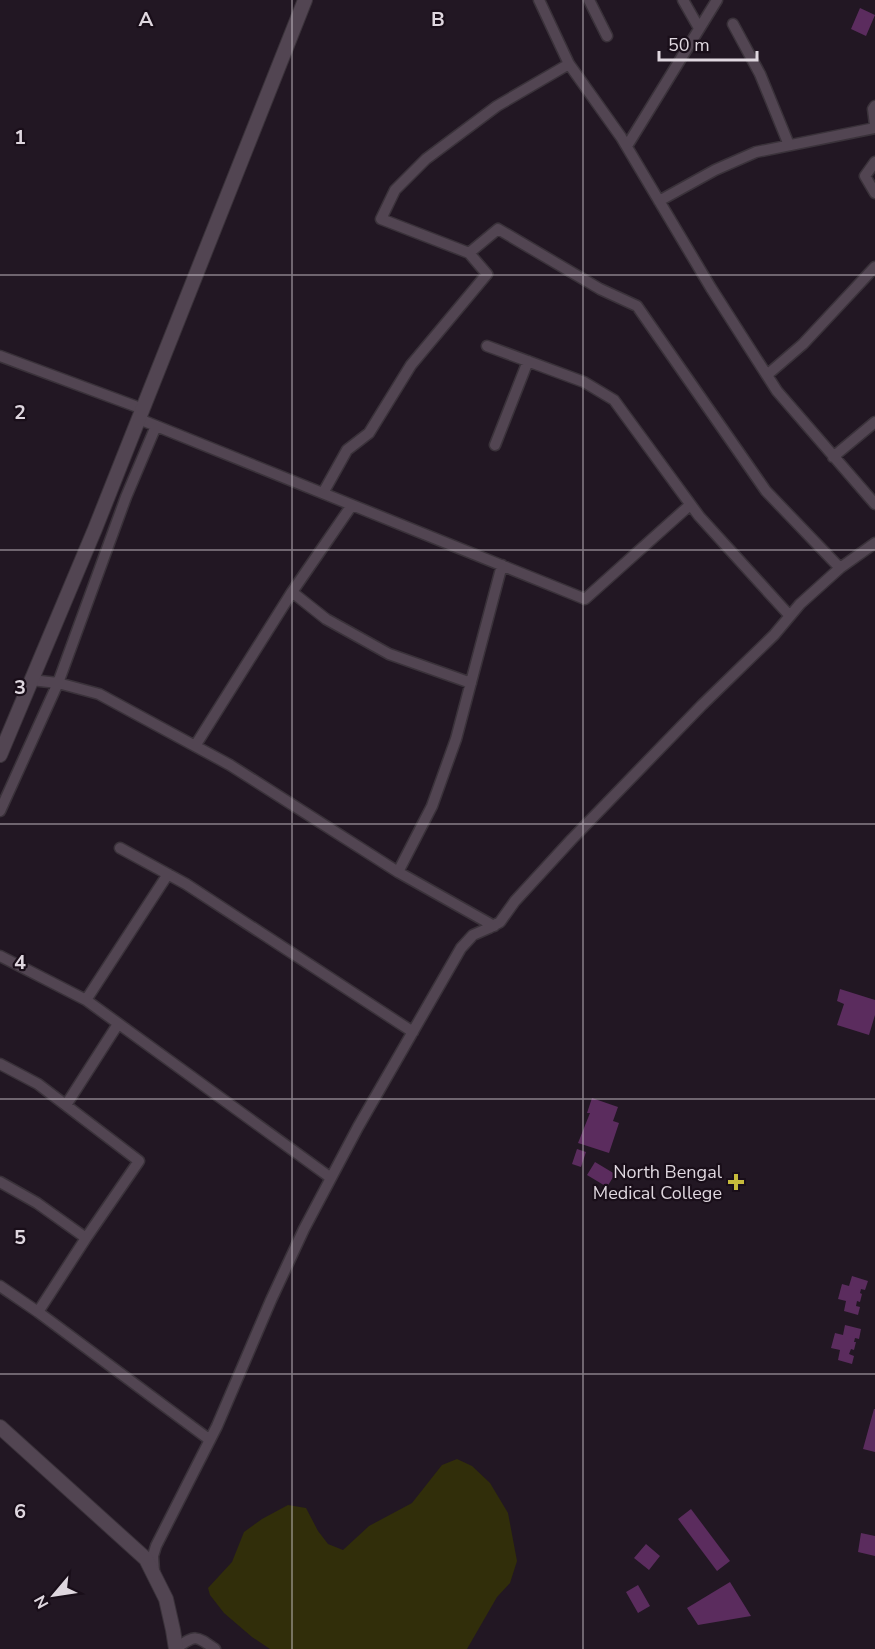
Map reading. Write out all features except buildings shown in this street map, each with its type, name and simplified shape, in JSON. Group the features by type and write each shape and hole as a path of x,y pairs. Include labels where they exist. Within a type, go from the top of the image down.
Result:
{"street":[{"path":"0,755 95,530 305,0"},
{"path":"539,0 569,64 627,146 711,288 777,390 875,504"},
{"path":"589,0 607,36"},
{"path":"683,0 699,28"},
{"path":"627,146 717,0"},
{"path":"734,24 760,74 789,145"},
{"path":"323,493 347,450 369,433 411,365 487,274 469,253 381,219 395,190 426,159 497,106 569,64"},
{"path":"659,201 715,170 756,152 875,126 873,109 875,106"},
{"path":"875,162 865,176 875,193"},
{"path":"469,253 498,229 600,289 637,306 766,491 840,568"},
{"path":"768,375 803,344 875,267"},
{"path":"487,346 584,382 614,400 690,505 790,616"},
{"path":"0,356 141,414 156,426 585,599 690,505"},
{"path":"495,445 528,362"},
{"path":"833,457 875,422"},
{"path":"0,811 58,683 126,497 156,426"},
{"path":"195,746 292,592 352,505"},
{"path":"154,1573 153,1556 156,1546 235,1387 271,1300 304,1229 330,1178 465,942 473,935 494,926 505,916 515,901 565,846 819,586 875,543"},
{"path":"398,872 432,806 456,739 502,565"},
{"path":"292,592 326,619 389,654 471,684"},
{"path":"31,680 58,683 99,694 230,765 398,872 494,926"},
{"path":"120,848 186,884 413,1032"},
{"path":"86,1000 168,874"},
{"path":"0,956 86,1000 330,1178"},
{"path":"66,1105 118,1024"},
{"path":"0,1064 38,1084 139,1161 38,1312"},
{"path":"0,1182 37,1203 86,1239"},
{"path":"0,1286 210,1440"},
{"path":"0,1427 146,1559 168,1606 176,1648 192,1638 198,1638 215,1649"}],"shaded area":[{"path":"457,1459 472,1466 490,1483 508,1513 517,1561 510,1583 497,1597 467,1649 270,1649 224,1613 210,1595 208,1588 232,1562 244,1532 262,1519 288,1505 306,1508 328,1544 343,1550 369,1526 412,1503 442,1465"}],"place":[{"name":"North Bengal Medical College","path":"736,1182"}]}
